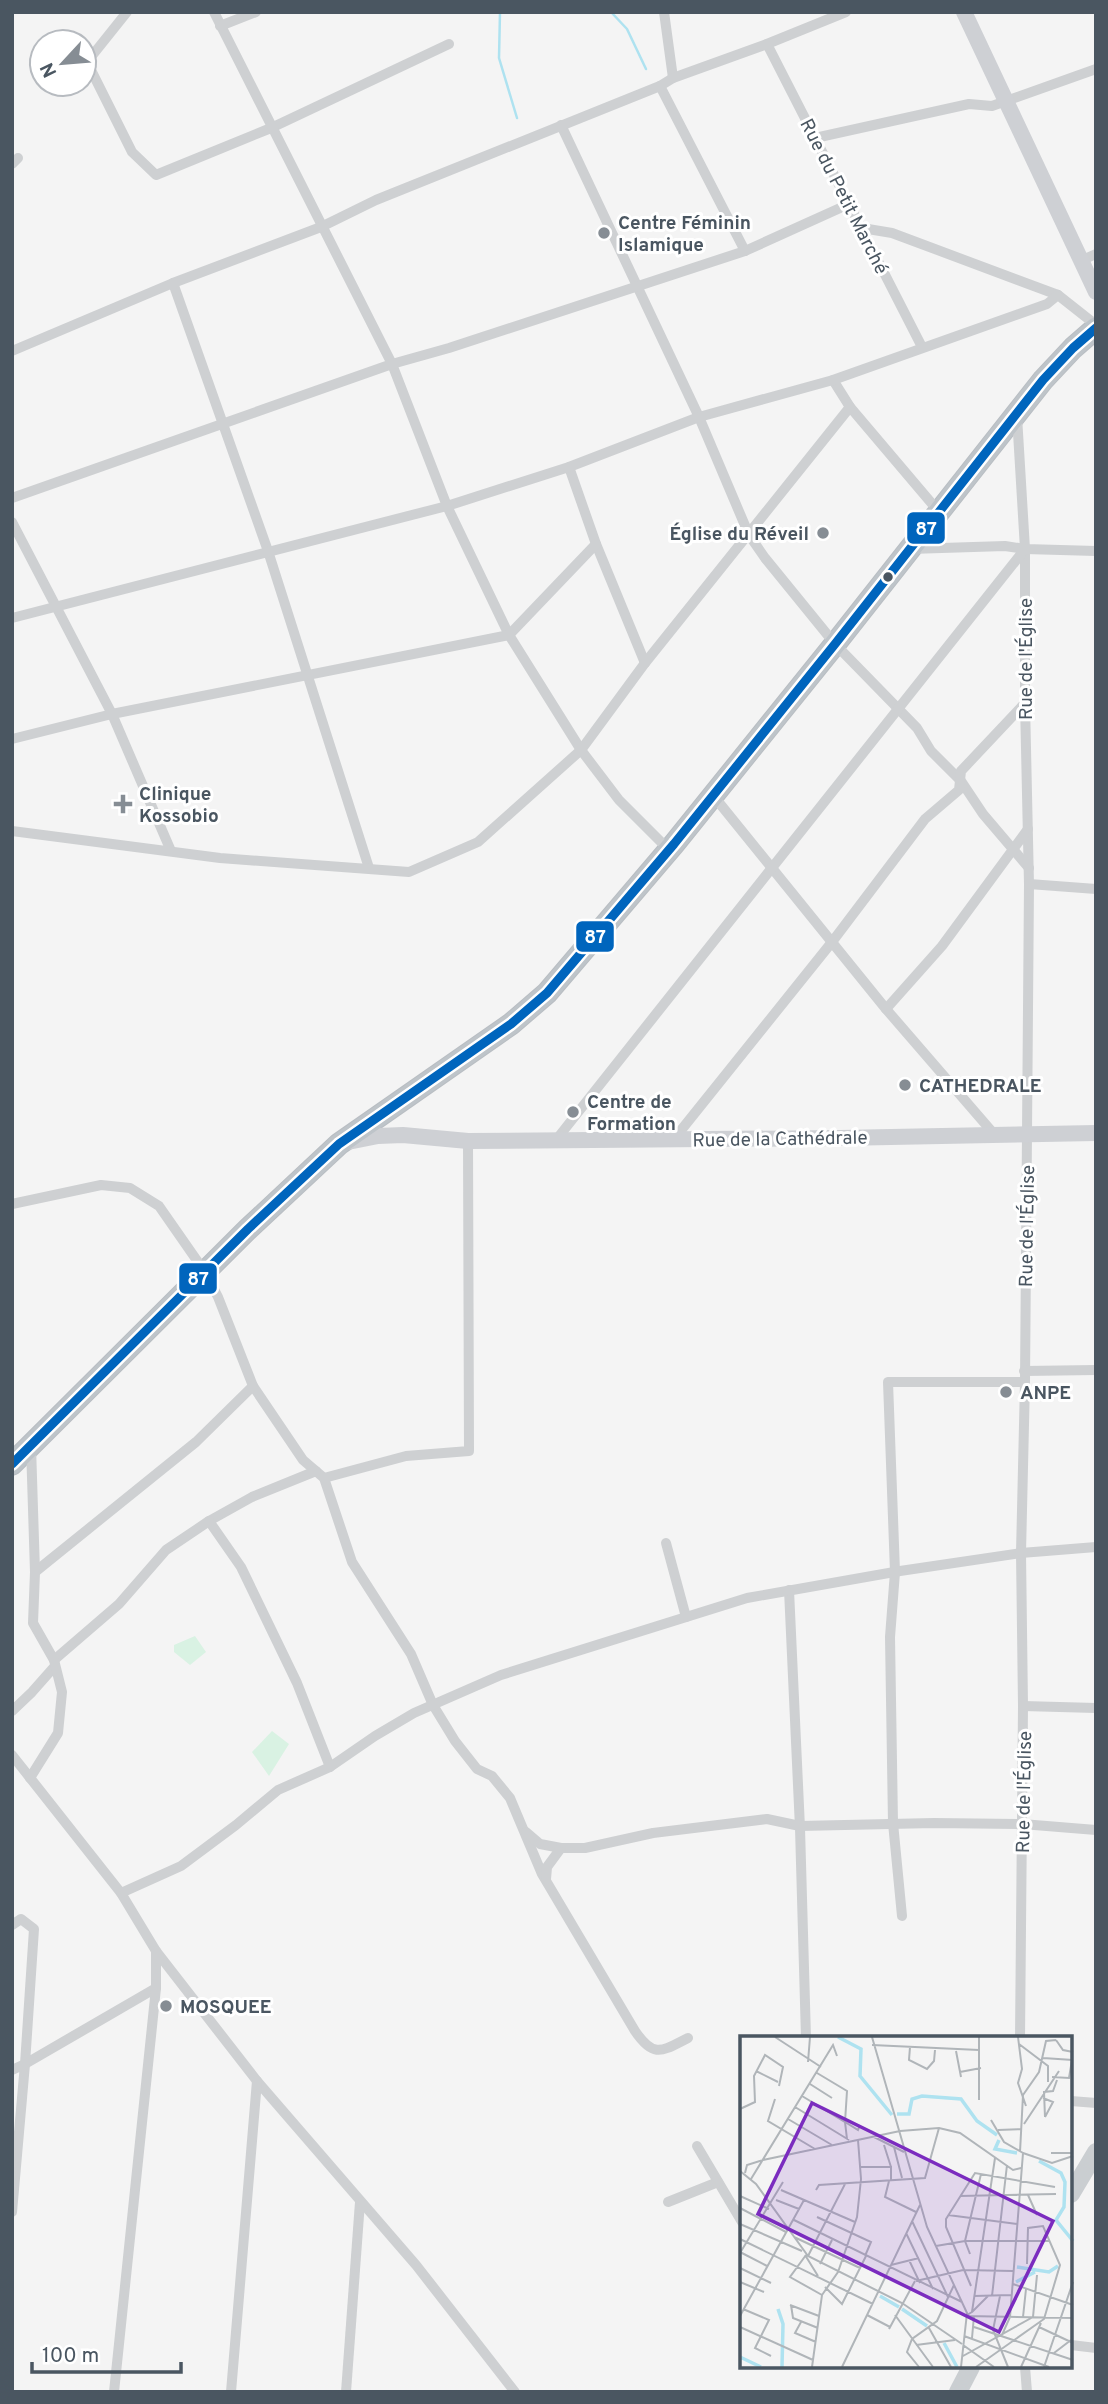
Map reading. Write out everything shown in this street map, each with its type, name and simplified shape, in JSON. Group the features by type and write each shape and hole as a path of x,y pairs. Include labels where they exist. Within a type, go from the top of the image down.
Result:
{"highway":[{"path":"12,1464 205,1272 339,1144 532,1008 560,979 669,850 835,645 1017,413 1062,359 1096,327"}],"main road":[{"path":"1073,2191 1096,2152"},
{"path":"958,2392 970,2369"}],"street":[{"path":"128,12 88,62 132,152 156,175 271,128 449,44"},
{"path":"214,12 392,364 447,506 509,635 580,750 619,800 669,850"},
{"path":"220,26 256,12"},
{"path":"664,12 673,78"},
{"path":"12,351 173,283 321,227 376,200 660,86 673,78 846,12"},
{"path":"964,12 1096,292"},
{"name":"Rue du Petit Marché","path":"767,44 922,347"},
{"path":"815,138 969,104 992,106 1096,69"},
{"path":"660,86 745,251"},
{"path":"561,125 699,417 749,535 835,645 917,728 932,751 961,781 983,814 1029,868"},
{"path":"12,498 392,364 449,348 745,251 849,204"},
{"path":"862,229 892,233 1058,295 1096,327"},
{"path":"1080,261 1096,254"},
{"path":"173,283 268,551 369,868"},
{"path":"12,618 447,506 569,467 699,417 833,380 1047,304 1058,295"},
{"path":"833,380 850,407 939,512"},
{"path":"12,831 220,858 409,872 478,842 580,750 645,663 850,407"},
{"name":"Rue de l'Église","path":"1017,413 1025,549 1029,868 1021,1553 1023,1706 1020,2036"},
{"path":"569,467 596,544 645,663"},
{"path":"12,523 112,714 171,851"},
{"path":"12,739 112,714 509,635 596,544"},
{"path":"910,549 1005,546 1096,551"},
{"path":"556,1140 1025,549"},
{"path":"674,1139 832,942 926,819 959,790 961,771 1025,703"},
{"path":"712,794 886,1009 994,1134"},
{"path":"886,1009 942,946 1028,829"},
{"path":"1029,884 1096,889"},
{"name":"Rue de la Cathédrale","path":"339,1144 378,1136 403,1135 468,1141 1096,1133"},
{"path":"12,1711 33,1692 55,1663 119,1604 166,1550 209,1521 252,1497 320,1475 406,1456 468,1451 468,1141"},
{"path":"12,1204 101,1185 131,1188 159,1206 205,1272 218,1297 253,1386 303,1460 320,1475 352,1562 411,1654 433,1705 455,1741 477,1769 492,1776 510,1798 546,1881 644,2045 654,2051 663,2051 688,2038"},
{"path":"902,1916 893,1823 890,1637 895,1572 888,1382 1024,1377 1096,1370"},
{"path":"34,1572 196,1442 253,1386"},
{"path":"30,1778 58,1733 62,1692 55,1663 33,1623 31,1446"},
{"path":"209,1521 241,1567 297,1683 330,1767"},
{"path":"666,1543 686,1617"},
{"path":"121,1893 181,1866 278,1790 330,1767 375,1736 433,1705 501,1675 747,1598 1021,1553 1096,1547"},
{"path":"789,1590 806,2036"},
{"path":"1023,1706 1096,1708"},
{"path":"12,1755 121,1893 156,1951 257,2081 416,2265 514,2392"},
{"path":"523,1829 540,1844 561,1848 585,1848 653,1833 767,1819 800,1826 893,1823 1022,1824 1096,1829"},
{"path":"546,1881 547,1867 561,1848"},
{"path":"12,1926 20,1919 34,1929 12,2212"},
{"path":"114,2392 156,1988 156,1951"},
{"path":"12,2070 156,1988"},
{"path":"231,2392 257,2081"},
{"path":"1073,2101 1096,2103"},
{"path":"697,2146 740,2219"},
{"path":"668,2202 718,2182"},
{"path":"346,2392 359,2202"},
{"path":"1073,2345 1096,2348"},
{"path":"1025,2369 1027,2392"}],"green space":[{"path":"195,1636 206,1652 190,1665 174,1652 174,1645"},
{"path":"272,1731 289,1744 269,1776 252,1752"}],"waterway":[{"path":"500,12 499,58 517,118"},
{"path":"611,12 627,29 646,69"}],"transit line":[{"name":"87","path":"12,1464 248,1229 339,1144 511,1024 547,993 674,844 1043,380 1096,328"}],"place":[{"name":"Centre Féminin Islamique","path":"604,233"},
{"name":"Église du Réveil","path":"823,533"},
{"name":"Clinique Kossobio","path":"123,804"},
{"name":"CATHEDRALE","path":"905,1085"},
{"name":"Centre de Formation","path":"573,1112"},
{"name":"ANPE","path":"1006,1392"},
{"name":"MOSQUEE","path":"166,2006"}]}
